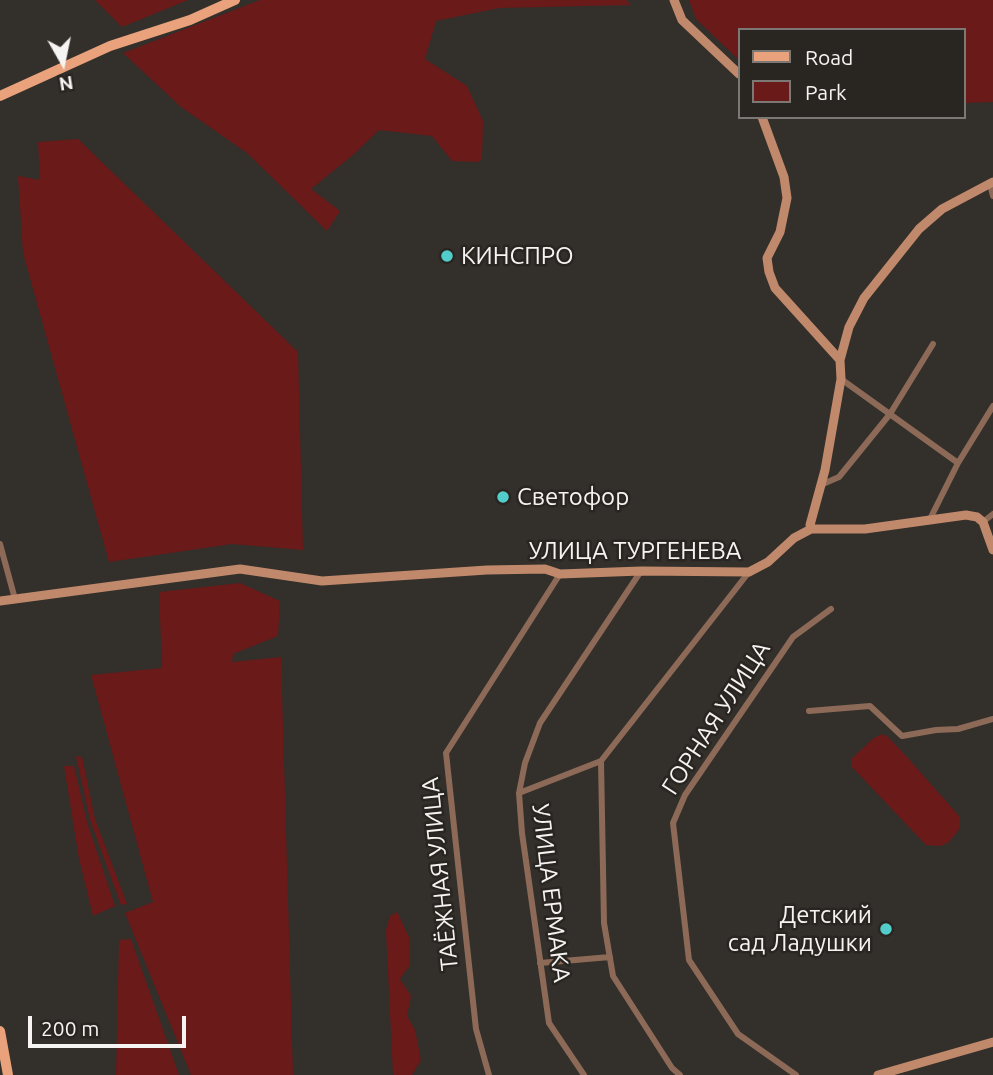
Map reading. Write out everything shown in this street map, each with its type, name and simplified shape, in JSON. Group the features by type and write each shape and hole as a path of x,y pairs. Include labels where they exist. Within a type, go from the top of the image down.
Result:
{"main road":[{"path":"0,96 110,46 190,20 235,0"},
{"path":"0,1031 8,1075"}],"street":[{"path":"674,0 681,20 738,73"},
{"path":"763,119 784,177 787,198 780,232 767,258 769,272 775,288 840,360"},
{"path":"993,195 991,183 942,209 919,229 864,298 849,327 840,360 841,379 822,484 810,525 811,529 864,529 966,515 977,517 983,522 993,550"},
{"path":"822,484 839,477 890,414 933,344"},
{"path":"841,379 958,463"},
{"path":"929,520 958,463 993,406"},
{"path":"983,522 993,514"},
{"name":"УЛИЦА ТУРГЕНЕВА","path":"0,601 240,569 322,581 487,570 545,569 560,574 641,571 749,572 768,562 794,538 811,529"},
{"path":"0,544 15,599"},
{"name":"УЛИЦА ЕРМАКА","path":"584,1075 549,1023 522,833 519,793 525,762 540,723 641,571"},
{"path":"519,793 601,761 749,572"},
{"name":"ТАЁЖНАЯ УЛИЦА","path":"489,1075 476,1029 446,752 560,574"},
{"name":"ГОРНАЯ УЛИЦА","path":"796,1075 738,1034 689,960 673,823 685,795 793,637 831,609"},
{"path":"809,711 870,705 902,736 958,729 993,719"},
{"path":"601,761 604,923 613,976 672,1068 680,1075"},
{"path":"540,963 610,957"},
{"path":"878,1075 993,1042"}],"green space":[{"path":"95,0 188,0 122,27"},
{"path":"260,0 626,0 631,5 499,8 436,21 425,59 467,86 483,121 482,159 478,162 452,161 432,136 379,130 311,189 340,211 327,231 247,153 181,107 123,53"},
{"path":"689,0 993,0 993,102 965,103 965,28 738,28 738,59 696,19"},
{"path":"78,139 298,352 303,550 232,544 109,562 23,253 18,176 40,180 38,142"},
{"path":"240,583 280,601 278,636 233,654 232,662 281,657 293,1075 191,1075 125,913 153,902 91,675 162,668 159,592"},
{"path":"882,734 907,757 960,817 960,828 949,842 941,846 926,845 851,766 851,759"},
{"path":"76,756 82,757 95,819 127,904 121,905 90,820"},
{"path":"64,766 74,766 87,822 115,906 93,916 79,859"},
{"path":"397,912 409,937 410,965 400,979 411,996 407,1016 415,1030 421,1060 412,1075 393,1075 386,930 390,916"},
{"path":"131,939 179,1075 116,1075 119,940"}],"place":[{"name":"КИНСПРО","path":"447,256"},
{"name":"Светофор","path":"503,497"},
{"name":"Детский сад Ладушки","path":"886,929"}]}
